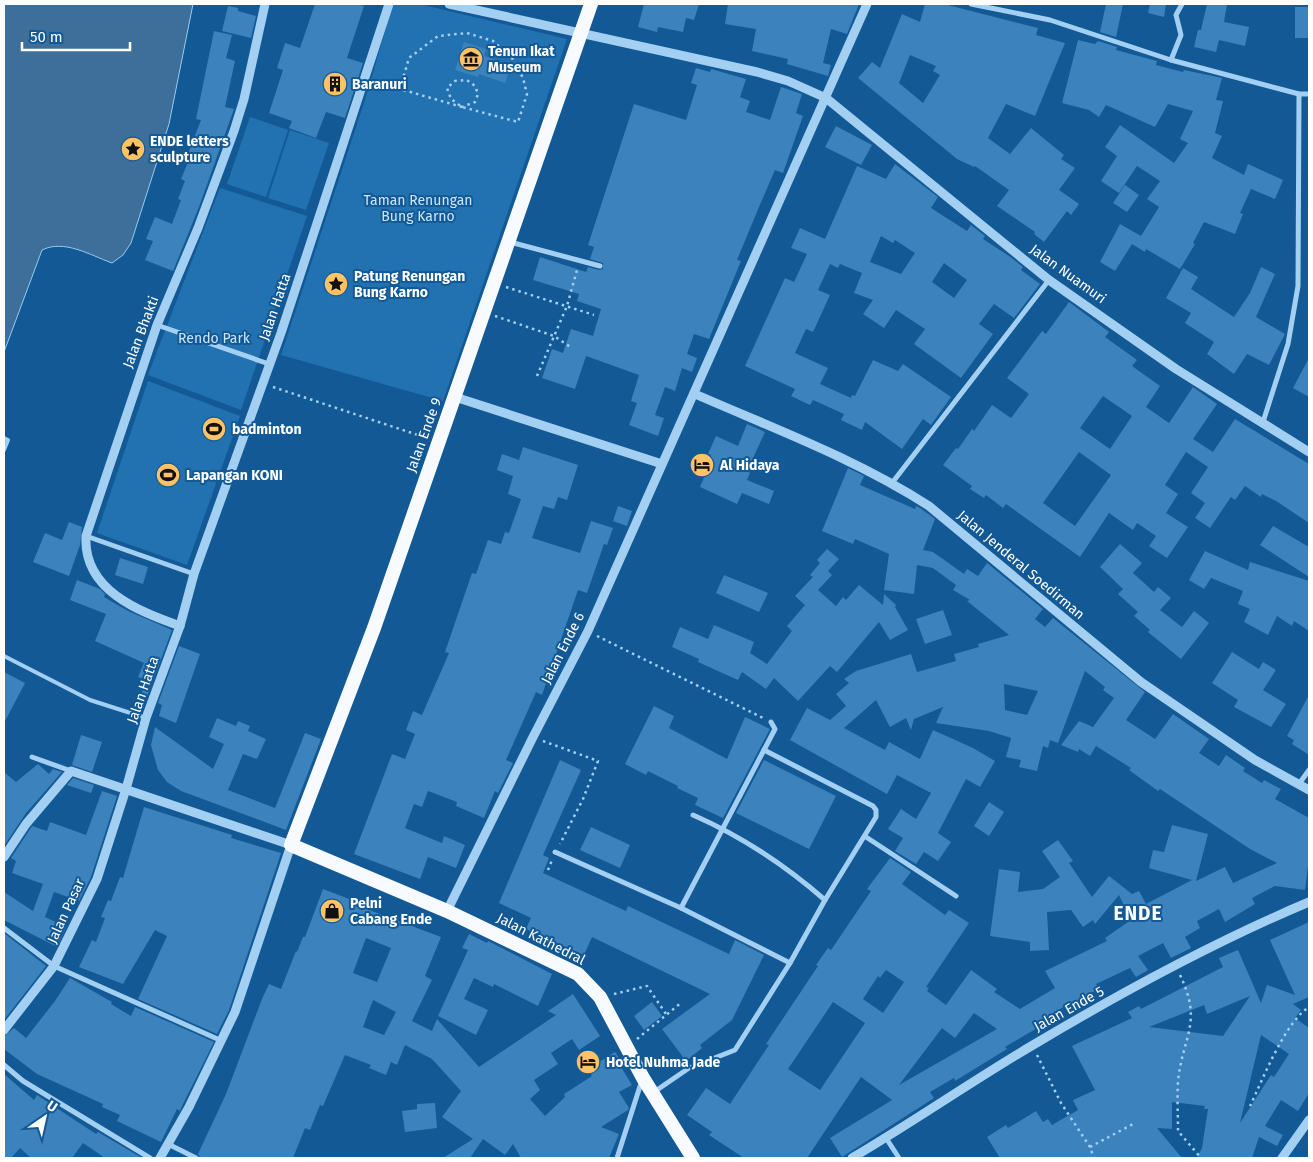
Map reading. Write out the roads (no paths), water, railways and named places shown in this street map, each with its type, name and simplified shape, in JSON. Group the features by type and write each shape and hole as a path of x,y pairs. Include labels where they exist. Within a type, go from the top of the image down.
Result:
{"highway":[{"name":"Jalan Ende 9","path":"291,845 374,628 493,283 582,34 590,4"},
{"name":"Jalan Kathedral","path":"291,845 447,911 578,974 600,997 643,1078 693,1158"}],"street":[{"name":"Jalan Bhakti","path":"180,626 128,604 106,588 87,558 86,536 157,325 198,228 234,131 244,98 265,4"},
{"name":"Jalan Hatta","path":"126,789 146,718 180,626 194,574 269,364 389,4"},
{"name":"Jalan Nuamuri","path":"449,4 757,72 788,81 826,98 1049,280 1176,369 1309,452"},
{"name":"Jalan Ende 6","path":"447,911 533,736 588,631 867,4"},
{"path":"971,4 1050,20 1171,60 1299,94 1309,94"},
{"path":"1171,60 1181,35 1176,15 1182,4"},
{"path":"1263,422 1288,344 1298,286 1299,94"},
{"path":"508,242 600,266"},
{"path":"892,483 1049,280"},
{"path":"157,325 269,364"},
{"name":"Jalan Jenderal Soedirman","path":"695,394 851,461 892,483 944,517 1141,682 1255,760 1309,790"},
{"path":"455,397 662,464"},
{"path":"86,536 194,574"},
{"path":"681,908 775,729 771,722"},
{"path":"652,1093 689,1068 735,1050 790,963 825,900 876,817 876,810 873,806 764,750"},
{"path":"32,757 291,845 235,1012 222,1041 160,1158"},
{"path":"1299,784 1309,770"},
{"path":"4,857 26,824 71,771"},
{"name":"Jalan Pasar","path":"4,1030 54,966 97,879 126,789"},
{"path":"693,815 722,828 800,877 825,900"},
{"path":"866,836 956,896"},
{"path":"555,852 681,908 790,963"},
{"name":"Jalan Ende 5","path":"852,1158 1032,1045 1245,929 1309,902"},
{"path":"4,928 54,966 222,1041"},
{"path":"4,1065 23,1081 150,1158"},
{"path":"617,1158 643,1078"},
{"path":"1282,1158 1309,1120"},
{"path":"886,1138 899,1158"},
{"path":"168,1144 196,1158"}],"lane":[{"path":"4,438 8,440 4,450"},
{"path":"4,656 90,700 146,718"}],"place":[{"name":"Tenun Ikat Museum","path":"471,59"},
{"name":"Baranuri","path":"335,84"},
{"name":"ENDE letters sculpture","path":"133,149"},
{"name":"Patung Renungan Bung Karno","path":"336,284"},
{"name":"badminton","path":"214,429"},
{"name":"Al Hidaya","path":"702,465"},
{"name":"Lapangan KONI","path":"168,475"},
{"name":"Pelni Cabang Ende","path":"332,911"},
{"name":"Hotel Nuhma Jade","path":"588,1062"}],"district":[{"name":"ENDE","path":"1138,913"}],"park label":[{"name":"Taman Renungan Bung Karno","path":"418,208"},
{"name":"Rendo Park","path":"214,338"}]}
